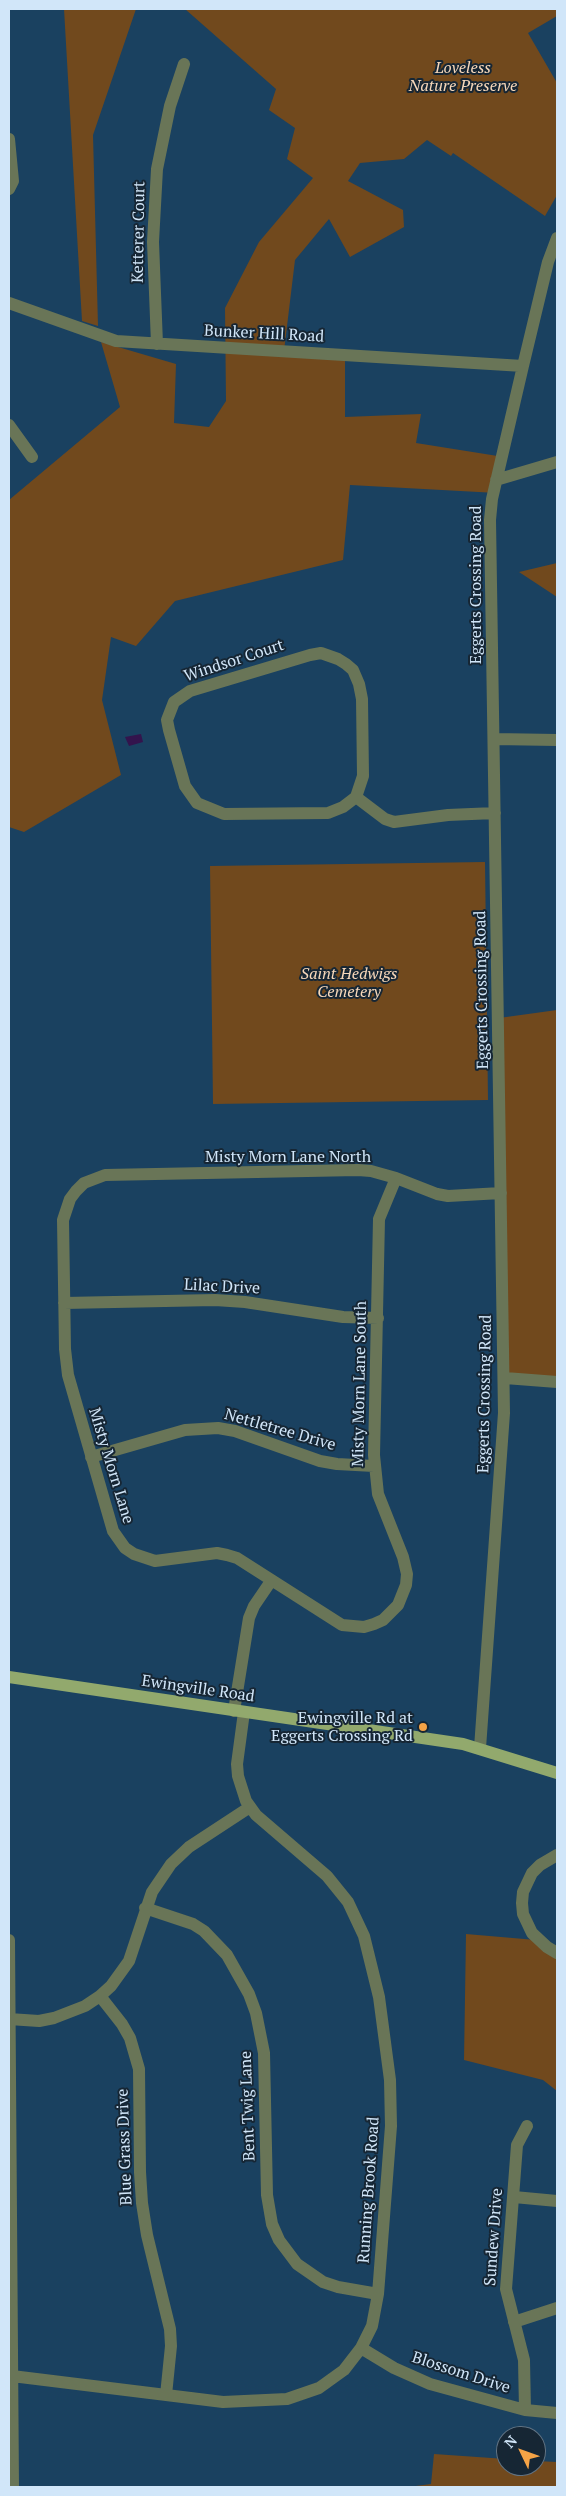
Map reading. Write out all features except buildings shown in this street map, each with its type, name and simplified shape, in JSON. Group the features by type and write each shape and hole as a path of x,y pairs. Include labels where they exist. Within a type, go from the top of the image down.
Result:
{"main road":[{"name":"Ewingville Road","path":"9,1677 480,1748 557,1773"}],"street":[{"name":"Ketterer Court","path":"157,344 153,242 157,169 170,106 184,64"},
{"path":"9,139 13,181 9,190"},
{"name":"Eggerts Crossing Road","path":"480,1748 502,1453 505,1378 490,520 496,480 523,366 548,262 557,238"},
{"name":"Bunker Hill Road","path":"9,303 116,342 523,366"},
{"path":"9,425 32,456"},
{"path":"496,480 557,462"},
{"name":"Windsor Court","path":"321,654 338,659 356,676 362,698 363,776 356,797 343,808 328,813 224,814 205,807 198,803 185,786 168,730 167,720 170,708 180,696 190,691 310,655 321,654"},
{"path":"494,739 557,740"},
{"path":"356,797 386,819 394,822 448,815 495,814"},
{"name":"Misty Morn Lane North","path":"76,1191 84,1183 105,1175 358,1170 371,1171 396,1178 448,1196 501,1193"},
{"name":"Misty Morn Lane South","path":"364,1627 383,1620 398,1605 405,1591 407,1574 403,1557 383,1511 374,1466 379,1219 396,1178"},
{"name":"Misty Morn Lane","path":"76,1191 70,1199 63,1220 64,1302 68,1375 113,1531 125,1548 134,1554 155,1561 217,1553 237,1558 333,1622 352,1627 364,1627"},
{"name":"Lilac Drive","path":"64,1302 228,1300 343,1317 378,1318"},
{"path":"505,1378 557,1382"},
{"name":"Nettletree Drive","path":"91,1457 185,1430 218,1428 235,1431 320,1460 337,1464 374,1466"},
{"name":"Running Brook Road","path":"12,2376 166,2396 231,2402 288,2399 304,2394 332,2380 344,2370 361,2348 372,2326 378,2294 391,2111 386,2038 372,1966 358,1920 338,1889 250,1807 241,1789 238,1776 239,1711 249,1618 254,1606 271,1581"},
{"path":"9,2019 25,2021 54,2018 85,2006 100,1996 116,1980 129,1961 145,1908 161,1877 184,1852 250,1807"},
{"path":"557,1855 540,1865 532,1873 524,1892 522,1903 523,1914 532,1933 547,1948 557,1952"},
{"name":"Bent Twig Lane","path":"145,1908 193,1924 204,1931 227,1955 249,1994 258,2019 264,2053 267,2194 272,2224 279,2240 297,2264 324,2282 338,2287 378,2294"},
{"path":"9,1940 12,2487"},
{"name":"Blue Grass Drive","path":"100,1996 122,2024 130,2038 139,2069 142,2203 170,2329 171,2346 166,2396"},
{"name":"Sundew Drive","path":"525,2410 524,2360 506,2289 517,2145 527,2126"},
{"path":"514,2197 557,2201"},
{"path":"514,2322 557,2308"},
{"name":"Blossom Drive","path":"361,2348 394,2368 430,2384 525,2410 557,2413"}],"green space":[{"path":"64,9 136,9 93,135 98,326 82,321"},
{"name":"Loveless Nature Preserve","path":"185,9 557,9 557,16 528,33 557,83 557,195 545,216 453,153 451,156 427,140 404,159 360,163 348,181 403,210 404,227 350,257 329,219 295,260 284,351 345,353 345,417 421,414 416,443 504,457 497,493 350,485 343,560 175,601 136,646 111,637 102,700 121,775 24,832 9,827 9,500 120,407 101,342 176,364 174,423 209,427 226,401 225,308 259,242 313,178 287,159 295,128 269,110 276,89"},
{"path":"557,563 557,597 519,572"},
{"name":"Saint Hedwigs Cemetery","path":"485,862 488,1100 213,1104 210,866"},
{"path":"557,1010 557,1382 505,1378 499,1018"},
{"path":"466,1934 536,1940 557,1953 557,2091 543,2080 464,2060"},
{"path":"434,2454 496,2458 496,2476 546,2476 546,2461 557,2462 557,2487 408,2487 431,2484"}],"shaded area":[{"path":"141,734 143,742 129,746 125,737"}],"place":[{"name":"Ewingville Rd at Eggerts Crossing Rd","path":"423,1727"}]}
